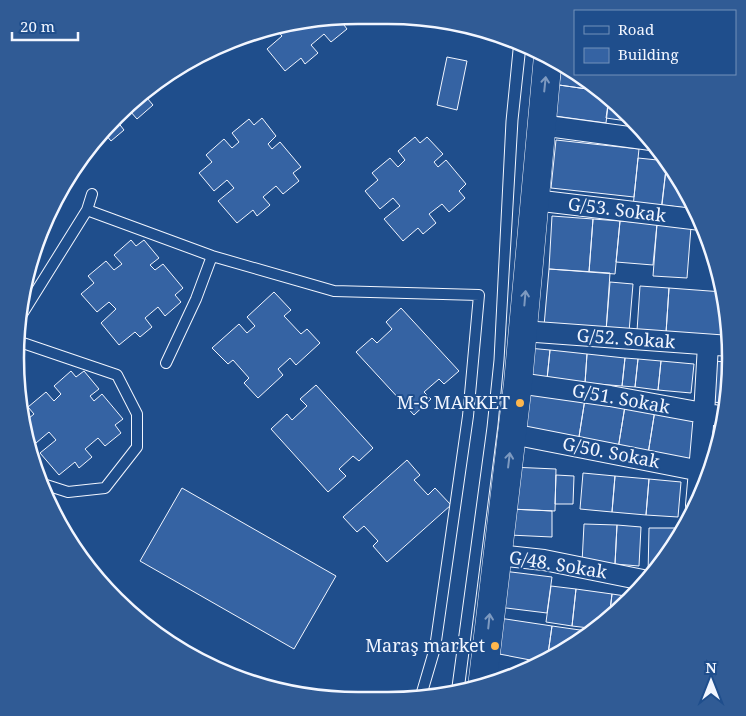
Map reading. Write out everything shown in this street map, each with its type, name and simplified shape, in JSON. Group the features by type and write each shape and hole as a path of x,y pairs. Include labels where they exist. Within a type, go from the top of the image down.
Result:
{"main road":[{"path":"484,675 496,555 518,383 547,64"}],"street":[{"path":"540,125 639,138"},
{"name":"G/53. Sokak","path":"534,200 692,219"},
{"name":"G/52. Sokak","path":"522,331 722,346"},
{"path":"705,465 704,414 708,345"},
{"name":"G/51. Sokak","path":"518,383 610,396 717,416"},
{"name":"G/50. Sokak","path":"512,434 703,472"},
{"name":"G/48. Sokak","path":"496,555 544,560 638,579"},
{"path":"484,675 500,673"}],"lane":[{"path":"28,304 87,210 92,194"},
{"path":"87,210 212,256 334,290 479,295 468,416 435,648 423,690"},
{"path":"166,363 196,299 212,256"},
{"path":"24,343 117,375 137,414 137,447 105,488 68,492 49,486"}],"building":[{"path":"336,24 343,24 347,29 331,42 324,34 311,45 318,53 305,64 301,58 285,71 267,49 282,36 279,33"},
{"path":"447,57 467,61 457,110 437,105"},
{"path":"561,72 585,89 559,85"},
{"path":"559,85 585,89 608,107 606,123 555,116"},
{"path":"148,99 153,105 137,119 132,113"},
{"path":"608,107 622,120 606,118"},
{"path":"262,118 276,136 268,144 272,149 280,142 301,167 293,173 299,181 283,194 276,186 263,197 270,205 257,216 253,210 237,223 218,201 234,188 227,180 214,191 199,173 212,162 206,155 224,139 232,148 239,142 232,133 249,119 254,125"},
{"path":"120,124 124,130 111,141 108,137"},
{"path":"415,137 420,143 427,137 443,154 434,162 438,167 446,160 466,184 459,191 465,198 449,212 442,204 429,214 436,223 423,234 418,228 403,241 384,219 400,206 393,198 380,209 365,191 378,180 372,173 390,158 398,167 405,160 398,151"},
{"path":"556,140 639,149 634,197 551,188"},
{"path":"638,158 657,160 666,172 661,210 633,207"},
{"path":"666,172 687,208 662,205"},
{"path":"552,216 593,219 589,272 549,269"},
{"path":"593,219 620,221 615,274 589,272"},
{"path":"620,221 657,224 653,265 616,262"},
{"path":"657,224 691,227 687,278 653,276"},
{"path":"131,240 136,246 144,240 159,258 150,265 155,270 163,264 183,288 175,295 181,302 165,316 158,307 145,318 152,327 140,337 135,332 119,345 101,323 116,309 109,302 97,312 81,294 94,283 88,276 106,261 114,270 122,264 114,255"},
{"path":"549,269 610,273 606,331 544,326"},
{"path":"610,282 633,284 629,332 606,331"},
{"path":"640,286 669,288 666,333 637,331"},
{"path":"669,288 716,291 722,337 666,333"},
{"path":"274,292 291,310 284,316 301,334 307,329 320,343 296,365 290,358 278,369 283,375 258,398 244,383 249,378 233,360 228,364 212,348 239,324 247,333 255,326 247,317"},
{"path":"401,308 459,371 444,384 439,379 424,392 431,399 414,415 356,352 372,338 377,343 392,329 386,322"},
{"path":"528,348 550,350 547,379 525,377"},
{"path":"550,350 587,354 585,383 547,379"},
{"path":"587,354 625,358 622,386 585,383"},
{"path":"625,358 638,359 635,387 622,386"},
{"path":"638,359 661,361 658,390 635,387"},
{"path":"661,361 694,364 691,393 658,390"},
{"path":"711,361 722,362 719,403 709,402"},
{"path":"71,371 76,377 84,371 99,389 90,396 94,401 102,394 123,419 115,425 121,433 105,446 98,438 85,449 92,457 79,468 75,462 59,475 40,453 56,440 49,432 36,443 29,418 34,414 28,407 46,392 54,401 61,394 54,386"},
{"path":"316,385 373,448 359,461 353,456 339,469 346,476 328,492 271,429 287,414 292,420 307,406 300,399"},
{"path":"523,394 585,399 578,443 519,433"},
{"path":"585,399 625,406 618,449 578,443"},
{"path":"625,406 655,410 648,454 618,449"},
{"path":"655,410 697,417 690,460 648,454"},
{"path":"407,460 420,475 414,480 428,495 435,488 451,505 387,562 373,546 378,541 364,526 357,532 343,517"},
{"path":"511,467 556,469 555,511 510,509"},
{"path":"583,473 615,476 612,512 580,509"},
{"path":"556,475 574,476 573,504 555,504"},
{"path":"615,476 649,479 646,515 612,512"},
{"path":"649,479 681,482 678,517 646,515"},
{"path":"182,488 336,576 294,649 140,561"},
{"path":"510,509 552,511 552,537 509,535"},
{"path":"584,524 617,525 615,564 582,563"},
{"path":"617,525 641,527 639,566 615,564"},
{"path":"649,528 675,528 666,544 648,567"},
{"path":"503,571 552,577 547,613 498,607"},
{"path":"551,586 576,589 572,626 546,622"},
{"path":"576,589 612,594 610,607 591,623 585,628 572,626"},
{"path":"612,594 622,596 610,607"},
{"path":"499,618 552,626 548,651 519,666 492,661"},
{"path":"552,626 582,630 574,636 548,651"}],"tram line":[{"path":"452,686 487,427 494,360 506,121 513,48"},
{"path":"465,683 498,425 504,360 518,120 525,53"}],"place":[{"name":"M-S MARKET","path":"520,403"},
{"name":"Maraş market","path":"495,646"}]}
